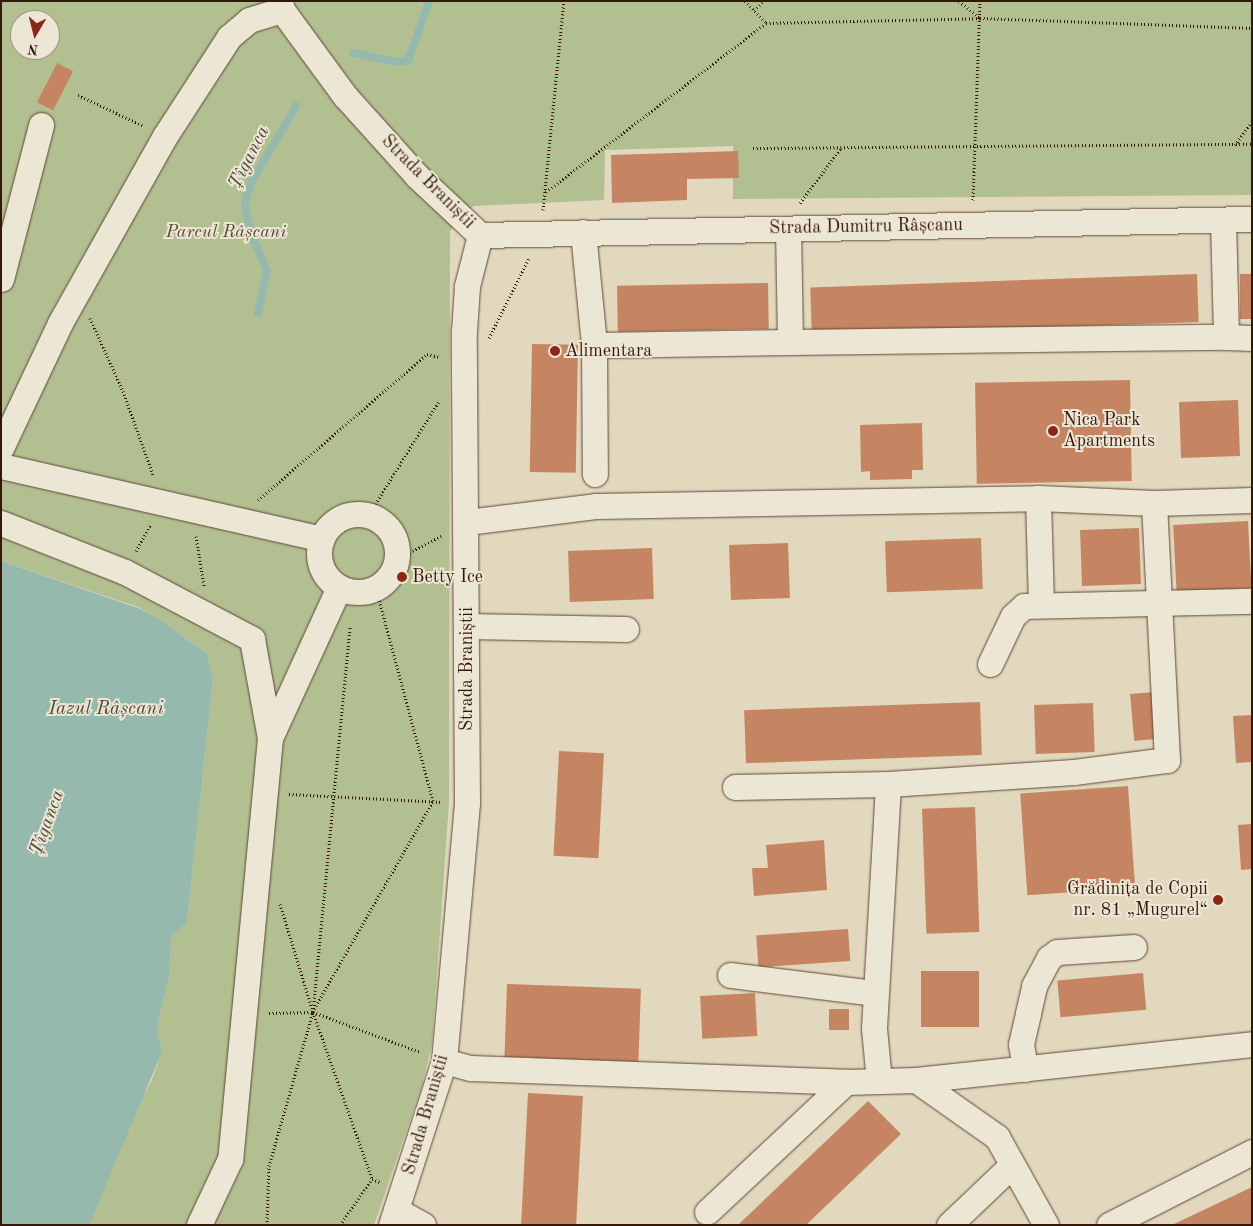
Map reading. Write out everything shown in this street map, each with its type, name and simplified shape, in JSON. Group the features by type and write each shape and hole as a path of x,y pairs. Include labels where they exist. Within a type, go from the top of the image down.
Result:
{"street":[{"path":"1,448 78,291 165,136 229,37 249,20 280,6"},
{"name":"Strada Braniștii","path":"280,6 345,96 417,176 480,235 467,286 463,362 467,522 467,803 444,1061 397,1208"},
{"path":"1,279 41,125"},
{"name":"Strada Dumitru Râșcanu","path":"480,235 583,232 791,220 1252,219"},
{"path":"790,342 791,220"},
{"path":"1223,220 1226,337"},
{"path":"583,232 594,345 594,474"},
{"path":"594,345 1252,338"},
{"path":"1,466 322,539"},
{"path":"1038,498 1041,605"},
{"path":"467,522 594,506 1038,498 1154,504 1252,500"},
{"path":"735,787 888,784 1074,772 1167,760 1154,504"},
{"path":"270,738 358,589 390,576 397,559 394,537 387,527 368,516 357,514 336,521 322,539 320,561 324,572 358,589"},
{"path":"1,523 125,572 252,639 270,738 230,1159 199,1225"},
{"path":"990,664 1014,616 1024,606 1159,606 1252,601"},
{"path":"467,626 626,629"},
{"path":"879,1081 874,1028 875,994 888,784"},
{"path":"1025,1069 1021,1044 1034,986 1049,958 1057,952 1134,947"},
{"path":"730,975 875,994"},
{"path":"444,1061 471,1068 846,1082 916,1080 1252,1044"},
{"path":"916,1080 997,1137 1046,1225"},
{"path":"707,1212 846,1082"},
{"path":"1110,1225 1252,1152"},
{"path":"949,1225 1012,1165"},
{"path":"397,1208 423,1225"}],"path":[{"path":"236,519 427,354 463,362 483,350 540,233 546,192 564,1"},
{"path":"745,1 766,23"},
{"path":"754,10 764,1"},
{"path":"959,1 980,18"},
{"path":"973,207 980,1"},
{"path":"546,192 766,23 980,18 1252,28"},
{"path":"78,95 165,136"},
{"path":"1235,144 1252,122"},
{"path":"753,148 1252,144"},
{"path":"791,220 842,148"},
{"path":"78,291 123,391 163,502 125,572"},
{"path":"368,516 443,394"},
{"path":"192,509 209,617"},
{"path":"397,559 467,522"},
{"path":"267,1225 269,1166 313,1012 350,624 358,589"},
{"path":"313,1012 433,801 358,589"},
{"path":"265,793 449,802"},
{"path":"279,899 313,1012 372,1180 397,1208"},
{"path":"244,1014 313,1012 444,1061"},
{"path":"340,1225 372,1180"}],"green space":[{"name":"Parcul Râșcani","path":"1,1 1252,1 1252,195 733,199 733,146 605,150 604,200 473,206 450,231 449,802 432,1044 422,1086 374,1225 70,1225 151,1082 162,1052 157,1027 169,977 172,936 187,922 213,680 207,654 158,618 138,607 1,561"}],"water":[{"name":"Iazul Râșcani","path":"1,561 138,608 158,618 207,654 213,680 187,922 172,936 169,977 157,1027 162,1052 89,1225 1,1225"}],"building":[{"path":"57,63 73,71 53,110 37,102"},
{"path":"738,151 739,178 687,179 687,200 612,203 611,155"},
{"path":"1197,274 1199,322 812,335 810,288"},
{"path":"1240,274 1252,274 1252,319 1240,319"},
{"path":"768,283 769,329 618,332 617,286"},
{"path":"532,344 578,345 576,473 530,472"},
{"name":"Nica Park Apartments","path":"1130,380 1132,481 977,484 975,383"},
{"path":"1238,400 1240,456 1181,458 1179,402"},
{"path":"922,423 923,470 912,470 912,479 870,480 870,471 861,472 860,425"},
{"path":"1248,521 1252,588 1177,592 1173,525"},
{"path":"1139,528 1141,584 1082,586 1080,530"},
{"path":"981,538 983,589 887,592 885,541"},
{"path":"788,543 790,598 731,600 729,545"},
{"path":"652,548 654,599 570,602 568,551"},
{"path":"1154,692 1158,739 1134,741 1130,694"},
{"path":"980,702 982,755 746,763 744,710"},
{"path":"1093,703 1095,752 1036,754 1034,705"},
{"path":"1252,715 1252,762 1236,763 1233,716"},
{"path":"559,751 604,753 598,858 554,856"},
{"path":"1128,786 1135,888 1027,895 1020,794"},
{"path":"975,807 979,932 926,934 922,809"},
{"path":"1252,824 1252,869 1241,870 1238,825"},
{"path":"824,840 827,890 754,896 752,868 768,868 766,845"},
{"path":"848,929 850,961 758,967 756,935"},
{"path":"921,971 979,971 979,1027 921,1027"},
{"path":"1143,973 1146,1010 1061,1017 1057,980"},
{"path":"507,984 641,989 638,1062 504,1057"},
{"path":"755,993 757,1036 702,1039 700,996"},
{"path":"829,1009 849,1009 849,1030 829,1030"},
{"path":"528,1093 583,1096 576,1225 521,1225"},
{"path":"868,1101 901,1134 806,1225 738,1225"},
{"path":"1252,1187 1252,1225 1172,1225"}],"waterway":[{"name":"Țîganca","path":"353,53 397,62 408,61 429,1"},
{"name":"Țîganca","path":"258,313 267,271 250,231 245,202 252,181 296,106"}],"place":[{"name":"Alimentara","path":"555,351"},
{"name":"Nica Park Apartments","path":"1053,431"},
{"name":"Betty Ice","path":"402,577"},
{"name":"Grădinița de Copii nr. 81 „Mugurel“","path":"1218,900"}]}
